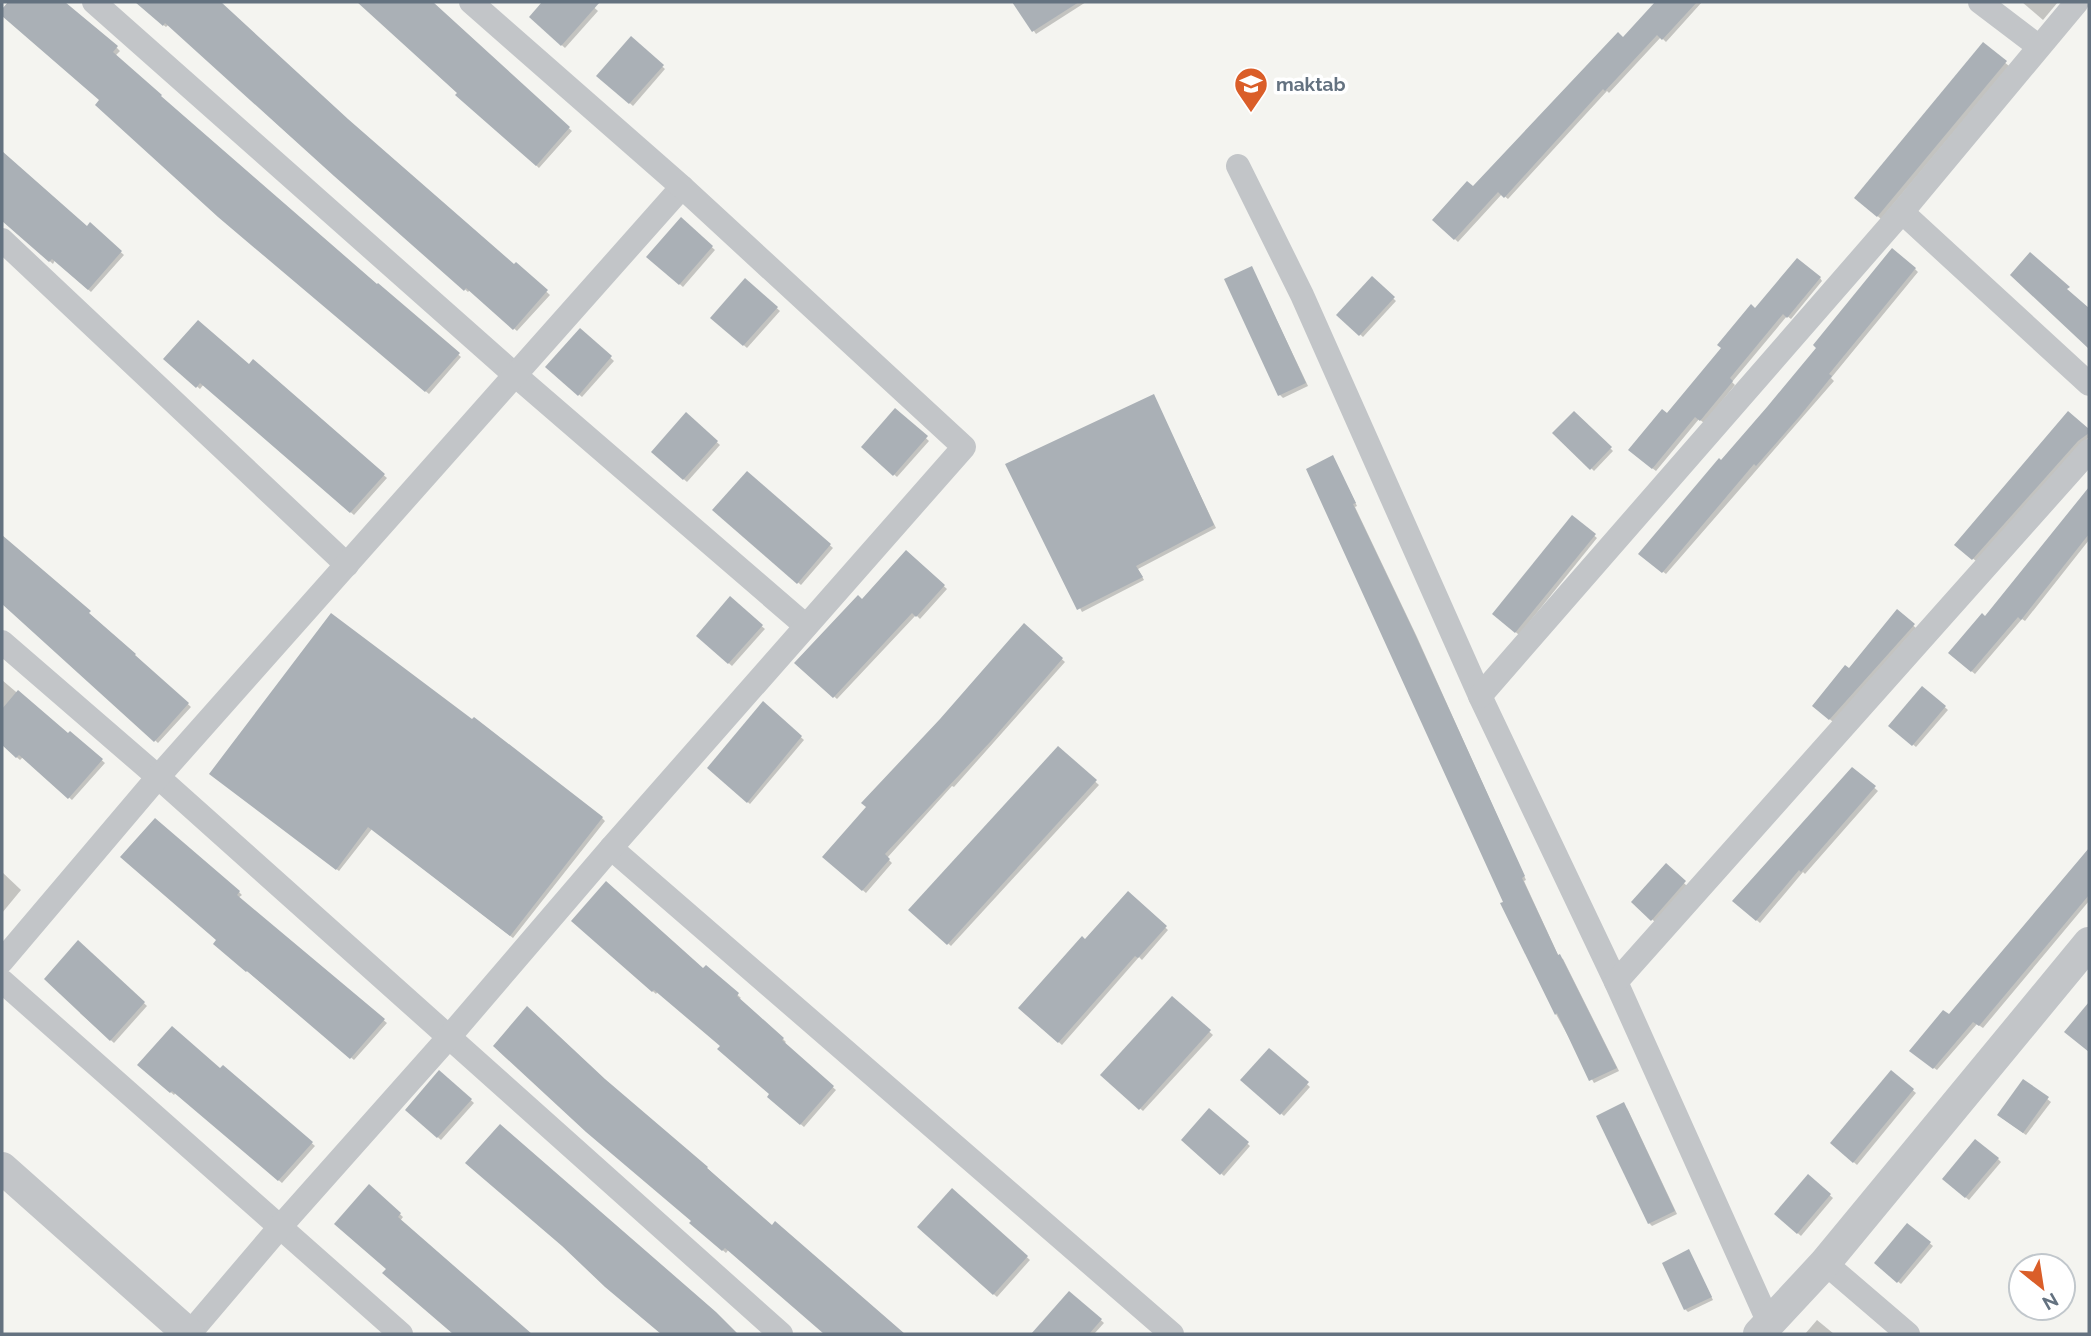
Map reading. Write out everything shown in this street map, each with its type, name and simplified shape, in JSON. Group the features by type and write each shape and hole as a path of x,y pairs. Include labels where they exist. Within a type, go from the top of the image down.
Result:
{"street":[{"path":"94,2 515,375 806,626"},
{"path":"2,1168 189,1334 964,447 682,187 471,2"},
{"path":"1980,2 2038,46"},
{"path":"1480,696 1902,212 2077,2"},
{"path":"1238,166 1302,295 1480,696 1616,982 1764,1329 1825,1263 2089,943"},
{"path":"2,961 158,777 682,187"},
{"path":"1902,212 2089,384"},
{"path":"2,240 346,565"},
{"path":"1616,982 2089,451"},
{"path":"2,642 158,777 781,1334"},
{"path":"611,848 1172,1334"},
{"path":"2,981 401,1334"},
{"path":"1825,1263 1908,1334"}],"building":[{"path":"8,2 65,2 118,46 113,52 161,96 460,353 425,392 218,217 95,105 99,100 2,16 2,9"},
{"path":"135,2 221,2 348,119 514,264 516,262 548,290 513,330 466,288 464,291 165,23 163,26"},
{"path":"357,2 433,2 570,127 536,166 455,95 457,93"},
{"path":"542,2 600,2 561,46 529,17"},
{"path":"1012,2 1079,2 1032,32"},
{"path":"1655,2 1697,2 1662,40 1657,35 1605,91 1603,89 1504,198 1498,192 1454,240 1432,220 1467,181 1473,186 1618,32 1623,37"},
{"path":"631,36 664,65 629,104 596,76"},
{"path":"1983,42 2007,61 1877,217 1854,198"},
{"path":"2,151 87,226 90,222 122,251 88,290 52,259 49,262 2,221"},
{"path":"681,217 713,246 679,285 646,257"},
{"path":"1892,248 1916,268 1829,374 1832,376 1799,417 1756,466 1754,464 1662,573 1638,554 1816,348 1813,345"},
{"path":"2030,252 2070,287 2067,289 2089,308 2089,349 2010,275"},
{"path":"1797,258 1821,277 1787,318 1783,314 1730,378 1733,381 1700,421 1695,417 1652,469 1628,450 1662,409 1667,413 1721,348 1717,345 1751,304 1755,308"},
{"path":"1252,266 1306,383 1278,396 1224,279"},
{"path":"1372,276 1395,297 1359,336 1336,315"},
{"path":"745,278 778,307 743,346 710,318"},
{"path":"198,320 249,364 253,359 385,474 350,513 200,383 196,388 163,359"},
{"path":"580,328 612,356 578,396 545,367"},
{"path":"1154,394 1214,525 1136,566 1143,577 1077,610 1005,464"},
{"path":"895,408 928,436 893,476 861,447"},
{"path":"1574,411 1612,447 1590,470 1552,433"},
{"path":"2068,411 2089,429 2089,433 2078,441 1972,560 1954,545"},
{"path":"686,412 718,441 683,480 651,452"},
{"path":"1333,455 1356,503 1353,504 1525,876 1522,878 1558,955 1560,954 1617,1068 1589,1081 1500,903 1503,902 1306,469"},
{"path":"747,471 831,544 797,584 712,510"},
{"path":"2089,487 2089,534 2021,620 2018,617 1971,672 1948,653 1982,613 1985,616"},
{"path":"1572,515 1596,534 1515,633 1492,614"},
{"path":"2,535 91,611 89,613 189,703 154,742 2,604"},
{"path":"906,550 945,585 916,617 912,613 833,698 794,663 858,595 862,599"},
{"path":"730,596 763,625 728,664 696,636"},
{"path":"1897,609 1915,624 1829,720 1812,706 1845,665 1849,668"},
{"path":"331,613 472,719 474,717 603,817 510,936 368,827 336,870 209,774"},
{"path":"1024,623 1063,658 991,741 885,854 890,859 862,891 822,857 866,807 861,803 940,719"},
{"path":"1922,686 1946,706 1912,746 1888,726"},
{"path":"18,690 103,759 68,799 19,755 16,758 2,745 2,709"},
{"path":"763,701 802,736 747,803 707,768"},
{"path":"1058,746 1097,780 947,945 908,910"},
{"path":"1852,767 1876,786 1756,921 1732,901"},
{"path":"155,818 240,891 237,895 385,1019 350,1059 213,944 216,940 120,857"},
{"path":"2089,848 2089,895 1979,1026 1973,1022 1933,1069 1909,1051 1943,1010 1949,1014"},
{"path":"1666,863 1686,881 1651,921 1631,902"},
{"path":"606,881 703,968 706,965 739,993 737,996 834,1086 800,1125 717,1049 720,1046 654,990 652,992 571,921"},
{"path":"1128,891 1167,926 1138,958 1135,956 1058,1043 1018,1008 1082,936 1085,939"},
{"path":"78,940 145,1002 110,1041 44,979"},
{"path":"1172,996 1211,1030 1139,1110 1100,1075"},
{"path":"2089,1002 2089,1052 2064,1032"},
{"path":"527,1006 605,1079 772,1225 775,1221 905,1334 824,1334 725,1248 722,1251 689,1223 691,1221 586,1132 493,1046"},
{"path":"172,1026 220,1068 223,1065 313,1142 278,1181 172,1091 170,1093 137,1065"},
{"path":"1269,1048 1309,1082 1280,1115 1240,1080"},
{"path":"439,1070 472,1099 437,1138 405,1110"},
{"path":"1891,1070 1914,1089 1853,1163 1830,1143"},
{"path":"2023,1079 2049,1097 2023,1133 1997,1115"},
{"path":"1624,1102 1675,1211 1648,1224 1596,1116"},
{"path":"1209,1108 1249,1142 1220,1175 1181,1140"},
{"path":"500,1124 738,1334 661,1334 605,1287 562,1246 465,1163"},
{"path":"1975,1139 1999,1158 1965,1198 1942,1179"},
{"path":"1808,1174 1831,1194 1797,1234 1774,1214"},
{"path":"369,1184 401,1213 398,1217 532,1334 453,1334 382,1273 386,1269 334,1224"},
{"path":"952,1188 1028,1256 993,1295 917,1227"},
{"path":"1907,1223 1931,1242 1897,1283 1874,1263"},
{"path":"1689,1249 1712,1297 1684,1310 1662,1263"},
{"path":"1069,1291 1102,1319 1089,1334 1031,1334"}],"place":[{"name":"maktab","path":"1251,114"}]}
